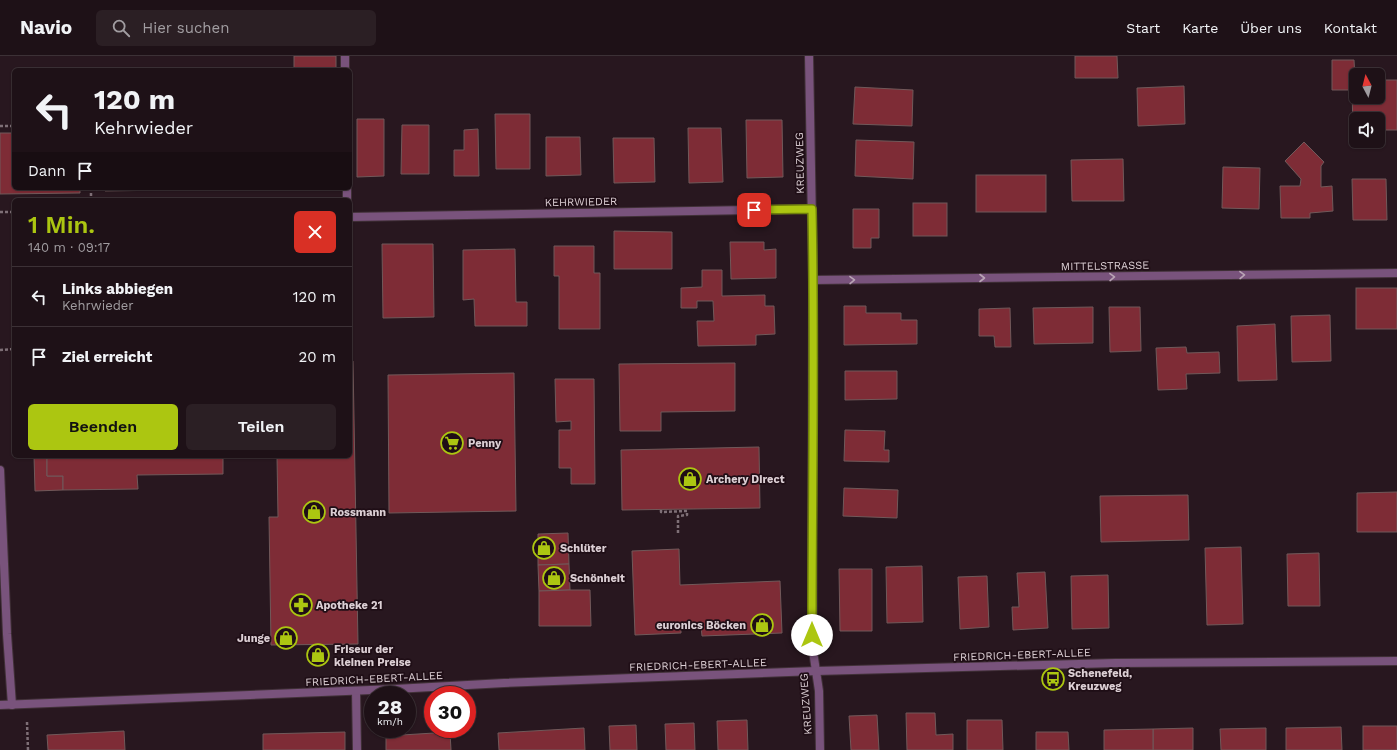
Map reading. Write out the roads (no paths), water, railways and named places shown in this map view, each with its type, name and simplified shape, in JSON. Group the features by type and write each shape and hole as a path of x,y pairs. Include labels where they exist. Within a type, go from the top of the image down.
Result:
{"street":[{"path":"345,56 345,68"},
{"name":"KREUZWEG","path":"810,56 813,280 812,651 819,691 820,750"},
{"name":"KEHRWIEDER","path":"352,217 812,209"},
{"name":"MITTELSTRASSE","path":"813,280 1397,273"},
{"path":"0,470 12,705"},
{"name":"FRIEDRICH-EBERT-ALLEE","path":"0,705 816,671 1115,663 1397,661"},
{"path":"356,691 358,750"}],"place":[{"name":"Penny","path":"452,443"},
{"name":"Archery Direct","path":"690,479"},
{"name":"Rossmann","path":"314,512"},
{"name":"Schlüter","path":"544,548"},
{"name":"Schönheit","path":"554,578"},
{"name":"Apotheke 21","path":"301,605"},
{"name":"euronics Böcken","path":"762,625"},
{"name":"Junge","path":"286,638"},
{"name":"Friseur der kleinen Preise","path":"318,655"},
{"name":"Schenefeld, Kreuzweg","path":"1053,679"}]}
